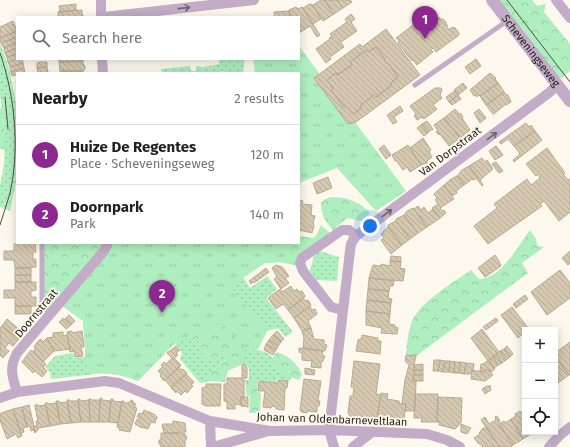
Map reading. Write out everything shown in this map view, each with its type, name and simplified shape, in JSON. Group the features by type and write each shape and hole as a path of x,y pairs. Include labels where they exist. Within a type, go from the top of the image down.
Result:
{"street":[{"path":"101,0 102,16"},
{"path":"111,16 254,0"},
{"name":"Scheveningseweg","path":"492,0 570,101"},
{"path":"556,0 570,18"},
{"path":"102,60 103,72"},
{"name":"Van Dorpstraat","path":"356,236 550,92 558,84"},
{"path":"334,447 329,430 350,251 351,244 356,236 349,230 342,230 302,258 300,263 303,271 331,307 343,310"},
{"name":"Doornstraat","path":"17,392 11,375 12,362 17,353 104,251 108,244"},
{"name":"Johan van Oldenbarneveltlaan","path":"17,392 105,381 120,383 210,421 270,431 329,430 427,434 446,440 460,447"},
{"path":"0,398 17,392"},
{"path":"210,421 212,447 270,431"},
{"path":"549,447 570,427"},
{"path":"352,447 372,432"}],"lane":[{"path":"415,85 507,21"},
{"path":"42,244 42,306 51,314"}],"green space":[{"path":"497,0 532,0 537,6 546,4 544,12 570,44 570,71 557,81"},
{"path":"0,43 9,68 16,103 16,183 10,211 0,207 0,185 4,164 5,135 0,94"},
{"path":"300,47 406,191 376,211 337,168 300,183 300,72 255,72 253,60 300,60"},
{"path":"219,60 245,60 243,72 162,72 161,69 190,66 191,71 196,71 196,66 203,67 219,64"},
{"path":"0,108 2,108 5,149 0,149"},
{"path":"331,197 352,200 362,205 370,213 362,221 347,218 333,230 324,218 321,207 321,203 325,199"},
{"path":"321,225 332,235 299,263 234,244 300,244 300,236 313,238 316,236"},
{"path":"530,230 536,239 537,246 544,247 522,263 528,273 416,356 406,355 407,342 412,321 422,306 471,270 479,279 487,278 495,274 514,253"},
{"path":"42,244 111,244 224,278 252,255 300,266 280,262 265,263 230,286 267,331 258,349 245,350 245,363 228,371 225,382 211,381 209,377 211,372 226,360 226,356 221,352 217,358 208,361 202,354 205,350 194,335 177,341 138,381 113,374 101,373 87,375 83,321 60,304 51,314 42,306"},
{"path":"108,244 281,244 283,248 283,253 301,259 300,266 280,262 265,263 230,286 267,331 258,349 245,349 222,323 177,341 138,381 113,374 101,373 87,375 83,321 60,304"},
{"path":"320,251 339,257 337,281 316,280 310,271 314,256"},
{"path":"267,276 277,289 266,298 293,332 285,337 278,328 267,331 230,286 243,277 250,288"},
{"path":"194,335 205,350 222,352 226,356 226,360 217,367 209,377 211,381 200,383 180,359 182,354 181,351 175,344 177,341"},
{"path":"245,349 258,350 270,354 275,361 273,366 291,377 290,381 277,379 276,382 249,380 249,368 245,363"},
{"path":"277,352 289,358 298,367 302,375 299,380 282,373 273,366 275,361 273,357"},
{"path":"73,353 74,358 86,357 87,375 51,379 50,372 45,367 55,356"},
{"path":"245,380 258,380 257,392 261,393 260,413 249,413 250,396 246,395"}],"building":[{"path":"321,0 324,0 334,14 323,21 313,5"},
{"path":"324,0 337,0 343,8 334,14"},
{"path":"337,0 350,0 352,2 343,8"},
{"path":"76,4 76,10 60,12 59,6"},
{"path":"310,4 313,5 321,19 313,24 303,8"},
{"path":"296,7 298,9 302,7 320,35 317,37 310,26 300,32 300,16 290,16 289,10"},
{"path":"82,10 83,16 58,16 58,12"},
{"path":"289,11 290,16 274,16 274,12"},
{"path":"425,12 429,18 433,14 437,19 439,17 440,19 443,19 449,30 453,27 455,28 459,35 436,52 433,48 431,50 433,52 417,65 398,43 399,41 396,38 413,25 415,28 417,26 414,23 421,18 420,16"},
{"path":"351,14 355,19 351,22 357,31 341,42 344,47 330,57 331,59 326,63 316,49 330,39 329,38 332,36 330,34 347,22 345,19"},
{"path":"13,21 16,31 0,38 0,27"},
{"path":"386,29 420,75 356,122 348,124 314,78 360,44 362,47","holes":["376,47 385,59 384,60 398,77 391,83 392,85 376,97 374,95 360,106 362,108 353,114 346,106 344,107 331,90 333,89 327,80 336,73 337,75 352,65 350,62 366,50 368,52"]},
{"path":"16,31 16,37 1,43 0,38"},
{"path":"16,37 16,42 4,48 1,43"},
{"path":"16,42 16,48 5,53 4,48"},
{"path":"376,47 385,59 384,60 398,77 391,83 392,85 376,97 374,95 360,106 362,108 353,114 346,106 344,107 331,90 333,89 327,80 336,73 337,75 352,65 350,62 366,50 368,52"},
{"path":"16,48 16,54 7,57 5,53"},
{"path":"16,54 16,59 8,62 7,57"},
{"path":"16,59 22,60 23,63 10,67 8,62"},
{"path":"476,59 481,66 470,74 465,67"},
{"path":"59,60 84,60 83,61 59,62"},
{"path":"83,61 85,69 83,71 60,71 59,62"},
{"path":"47,62 47,67 37,68 37,63"},
{"path":"23,63 24,68 11,72 10,67"},
{"path":"47,67 48,72 38,72 37,68"},
{"path":"24,68 25,72 16,72 16,75 12,76 11,72"},
{"path":"60,71 83,71 83,72"},
{"path":"490,73 496,78 495,79 498,83 480,96 474,96 470,90"},
{"path":"463,83 467,88 458,95 454,90"},
{"path":"498,83 504,92 486,105 480,96"},
{"path":"435,88 441,88 442,90 440,95 442,98 433,105 437,109 424,119 422,117 417,120 414,116 416,114 410,106"},
{"path":"455,91 458,95 449,102 446,97"},
{"path":"504,92 508,95 511,102 493,114 486,105"},
{"path":"458,95 461,99 452,105 449,102"},
{"path":"400,106 403,111 394,117 397,122 393,124 387,115"},
{"path":"455,109 463,117 462,118 470,130 460,138 444,118"},
{"path":"479,109 486,118 480,123 474,113"},
{"path":"444,118 460,138 449,146 440,134 439,135 436,132 438,131 434,125"},
{"path":"427,121 433,129 428,132 422,124"},
{"path":"526,123 529,127 531,125 535,131 514,146 508,139 501,144 499,142"},
{"path":"422,124 428,133 424,136 417,128"},
{"path":"535,131 542,140 514,162 513,160 520,154 514,146"},
{"path":"423,138 431,150 429,152 432,157 427,161 427,163 421,165 410,148"},
{"path":"384,145 391,155 386,159 379,149"},
{"path":"408,145 421,165 410,172 407,167 403,170 392,155"},
{"path":"496,146 503,155 495,160 489,151"},
{"path":"547,148 565,173 563,174 568,180 570,179 570,212 559,221 544,201 540,204 542,206 488,244 474,226 497,208 494,204 527,179 531,185 540,178 537,174 536,176 526,164"},
{"path":"482,158 485,162 487,160 493,169 480,180 469,166"},
{"path":"496,162 503,171 499,173 492,164"},
{"path":"469,166 480,180 483,185 482,186 476,178 464,185 457,176 462,170"},
{"path":"457,176 464,185 452,196 444,185"},
{"path":"328,177 332,188 317,194 313,183"},
{"path":"444,185 454,199 440,208 446,213 440,218 432,208 438,204 435,200 437,198 434,194"},
{"path":"300,200 303,201 302,204 312,205 311,215 315,216 312,233 300,230"},
{"path":"418,206 421,210 424,207 428,213 433,209 440,218 427,227 414,209"},
{"path":"413,208 427,227 418,233 404,215 407,211"},
{"path":"404,215 418,233 410,239 396,221 396,219"},
{"path":"396,221 410,239 402,245 388,227 388,225"},
{"path":"388,227 402,245 391,254 381,240 384,238 381,234"},
{"path":"14,244 35,244 36,252 33,252 33,259 36,259 36,267 15,268 14,260 4,260 4,251 14,251"},
{"path":"570,251 570,263 568,265 562,258"},
{"path":"495,255 501,266 485,277 478,268"},
{"path":"391,256 401,257 401,262 390,261"},
{"path":"390,261 401,262 400,268 405,269 403,281 369,278 373,265 381,266 381,264 390,266"},
{"path":"276,265 282,267 289,276 285,278 289,283 281,289 274,279 277,277 272,268"},
{"path":"15,268 31,268 31,275 15,275"},
{"path":"266,268 269,272 251,284 249,281"},
{"path":"560,270 570,283 570,298 547,315 531,292"},
{"path":"15,275 31,275 31,282 15,282"},
{"path":"369,278 394,281 393,286 390,286 389,291 368,289"},
{"path":"15,282 36,282 36,290 31,291 31,297 36,297 36,306 15,306 15,298 4,298 4,290 15,290"},
{"path":"291,286 294,291 297,289 299,292 302,291 305,296 304,298 288,310 283,304 276,309 268,298 280,289 282,292"},
{"path":"368,289 389,291 388,298 392,299 391,303 367,300"},
{"path":"525,295 528,299 516,308 513,304"},
{"path":"303,298 306,301 308,300 311,305 294,318 288,310"},
{"path":"367,300 391,303 390,314 366,311"},
{"path":"15,306 31,306 31,314 15,314"},
{"path":"310,306 312,310 315,309 317,314 308,321 311,328 302,331 294,318"},
{"path":"512,307 527,327 522,327 522,335 518,338 501,315"},
{"path":"366,311 390,314 389,324 395,325 395,327 398,328 397,334 381,333 382,328 366,325"},
{"path":"69,315 75,321 71,325 65,319"},
{"path":"63,318 71,325 66,329 59,322"},
{"path":"496,318 498,321 486,330 483,327"},
{"path":"7,319 20,330 15,336 2,326"},
{"path":"2,326 19,339 13,346 9,343 5,348 9,351 3,358 0,355 0,328"},
{"path":"311,328 314,339 324,340 324,344 327,345 325,351 303,348 304,338 302,331"},
{"path":"482,329 499,352 488,361 471,338"},
{"path":"72,331 72,333 82,331 84,347 81,347 83,356 75,357 74,351 70,352 67,332"},
{"path":"277,331 284,339 281,342 273,335"},
{"path":"63,332 63,336 67,335 70,349 54,351 47,338 53,337 53,333"},
{"path":"273,335 281,342 278,346 269,340"},
{"path":"362,335 378,338 378,341 381,341 380,354 356,351 358,340 362,338"},
{"path":"47,338 54,351 43,362 33,351 36,349 34,347 38,341 41,339 43,342"},
{"path":"269,340 278,346 276,350 266,344"},
{"path":"570,342 569,375 558,360 558,351"},
{"path":"266,344 276,350 273,355 264,350"},
{"path":"176,346 180,350 176,353 178,355 174,358 181,365 164,381 158,371 163,366 161,365 164,362 166,364 172,358 167,353"},
{"path":"507,346 513,354 510,357 504,349"},
{"path":"299,348 323,351 322,355 325,356 321,362 321,368 311,367 312,361 302,360 302,353 299,352"},
{"path":"504,349 510,357 506,360 500,351"},
{"path":"31,350 46,364 43,367 47,371 42,377 35,371 33,373 22,362"},
{"path":"500,351 506,360 502,363 496,354"},
{"path":"496,354 502,363 498,365 493,357"},
{"path":"406,355 416,356 413,381 416,381 415,411 405,411 406,404 402,404 405,380 409,365 405,361"},
{"path":"493,357 498,365 494,368 489,360"},
{"path":"434,360 440,360 438,371 433,371"},
{"path":"440,360 445,361 443,372 438,371"},
{"path":"489,360 495,369 491,372 487,369 483,372 480,371 481,364"},
{"path":"558,360 569,375 558,383"},
{"path":"354,361 380,364 376,394 381,395 377,418 353,418 348,413 350,396 353,396 354,387 351,387"},
{"path":"445,361 450,361 449,372 443,372"},
{"path":"450,361 455,362 454,373 449,372"},
{"path":"455,362 460,362 459,373 454,373"},
{"path":"460,362 466,363 464,374 459,373"},
{"path":"466,363 474,364 473,370 471,370 470,374 464,374"},
{"path":"245,364 247,368 247,378 244,378 244,397 241,397 241,405 235,404 235,409 227,409 227,402 224,401 224,384 227,384 227,378 242,378 242,365"},
{"path":"423,364 423,370 414,370 414,365"},
{"path":"179,367 187,373 171,387 165,380"},
{"path":"305,368 315,370 314,375 305,374"},
{"path":"487,369 493,375 485,381 471,379 472,370 483,372"},
{"path":"414,370 423,370 423,375 414,375"},
{"path":"186,374 194,382 191,385 193,386 187,393 185,391 181,395 177,391 176,393 171,388"},
{"path":"414,375 423,375 423,381 413,381"},
{"path":"304,379 321,381 318,401 320,401 319,406 317,406 317,412 307,411 307,413 301,412 300,410"},
{"path":"278,380 288,381 287,388 285,388 284,410 276,409 276,407 272,406 271,408 263,407 265,391 258,391 259,381 278,383"},
{"path":"206,384 221,384 220,406 206,406 202,404 202,388 206,387"},
{"path":"487,386 491,386 491,390 485,394 482,389"},
{"path":"381,393 388,394 387,399 399,401 400,404 406,404 404,419 400,418 398,420 389,420 377,418"},
{"path":"415,394 438,394 437,422 421,422 422,418 414,418"},
{"path":"241,397 248,397 248,407 241,406"},
{"path":"438,397 462,398 461,423 459,423 455,429 439,425 439,422 437,422"},
{"path":"100,398 102,398 102,400 111,401 109,422 99,422"},
{"path":"78,399 80,399 80,401 89,400 90,422 81,422"},
{"path":"89,399 100,400 99,422 90,422"},
{"path":"111,399 113,399 113,401 122,402 118,423 109,422"},
{"path":"67,400 78,401 81,422 71,423"},
{"path":"132,400 136,405 133,407 137,408 130,432 119,430 120,428 117,427 122,401 124,401 124,403 128,403"},
{"path":"56,401 59,401 59,403 67,402 71,423 60,424"},
{"path":"45,403 57,403 60,424 50,426"},
{"path":"37,404 37,406 46,405 50,426 38,428 35,433 34,426 37,426 36,421 38,421 35,406"},
{"path":"29,405 35,433 34,430 31,431 30,426 27,427 22,407"},
{"path":"22,407 27,427 23,428 24,432 21,433 13,409"},
{"path":"13,409 22,436 18,438 16,434 7,439 0,420 0,415 1,413"},
{"path":"144,410 154,414 157,417 155,423 151,422 148,429 142,428 135,424 137,419 139,420 140,418 137,417 139,413 142,414"},
{"path":"520,411 522,414 522,435 529,435 523,439 511,419 516,416 515,414"},
{"path":"497,416 500,421 498,422 513,445 511,447 500,447 481,420 485,417 489,424 496,420 495,417"},
{"path":"511,419 523,439 513,445 499,424 504,421 505,423"},
{"path":"173,421 185,423 186,432 164,433 162,425 173,424"},
{"path":"461,424 471,428 467,434 461,432"},
{"path":"483,428 486,428 500,447 483,447 479,444 474,438 480,434 479,433"},
{"path":"161,433 185,434 187,438 185,441 185,447 161,447 159,440 161,440"}],"tram line":[{"path":"507,0 570,82"},
{"path":"0,53 12,104 15,140 13,176 10,193 0,225"},
{"path":"5,97 8,129"}],"place":[{"name":"Huize De Regentes","path":"425,39"},
{"name":"Doornpark","path":"162,313"}]}
